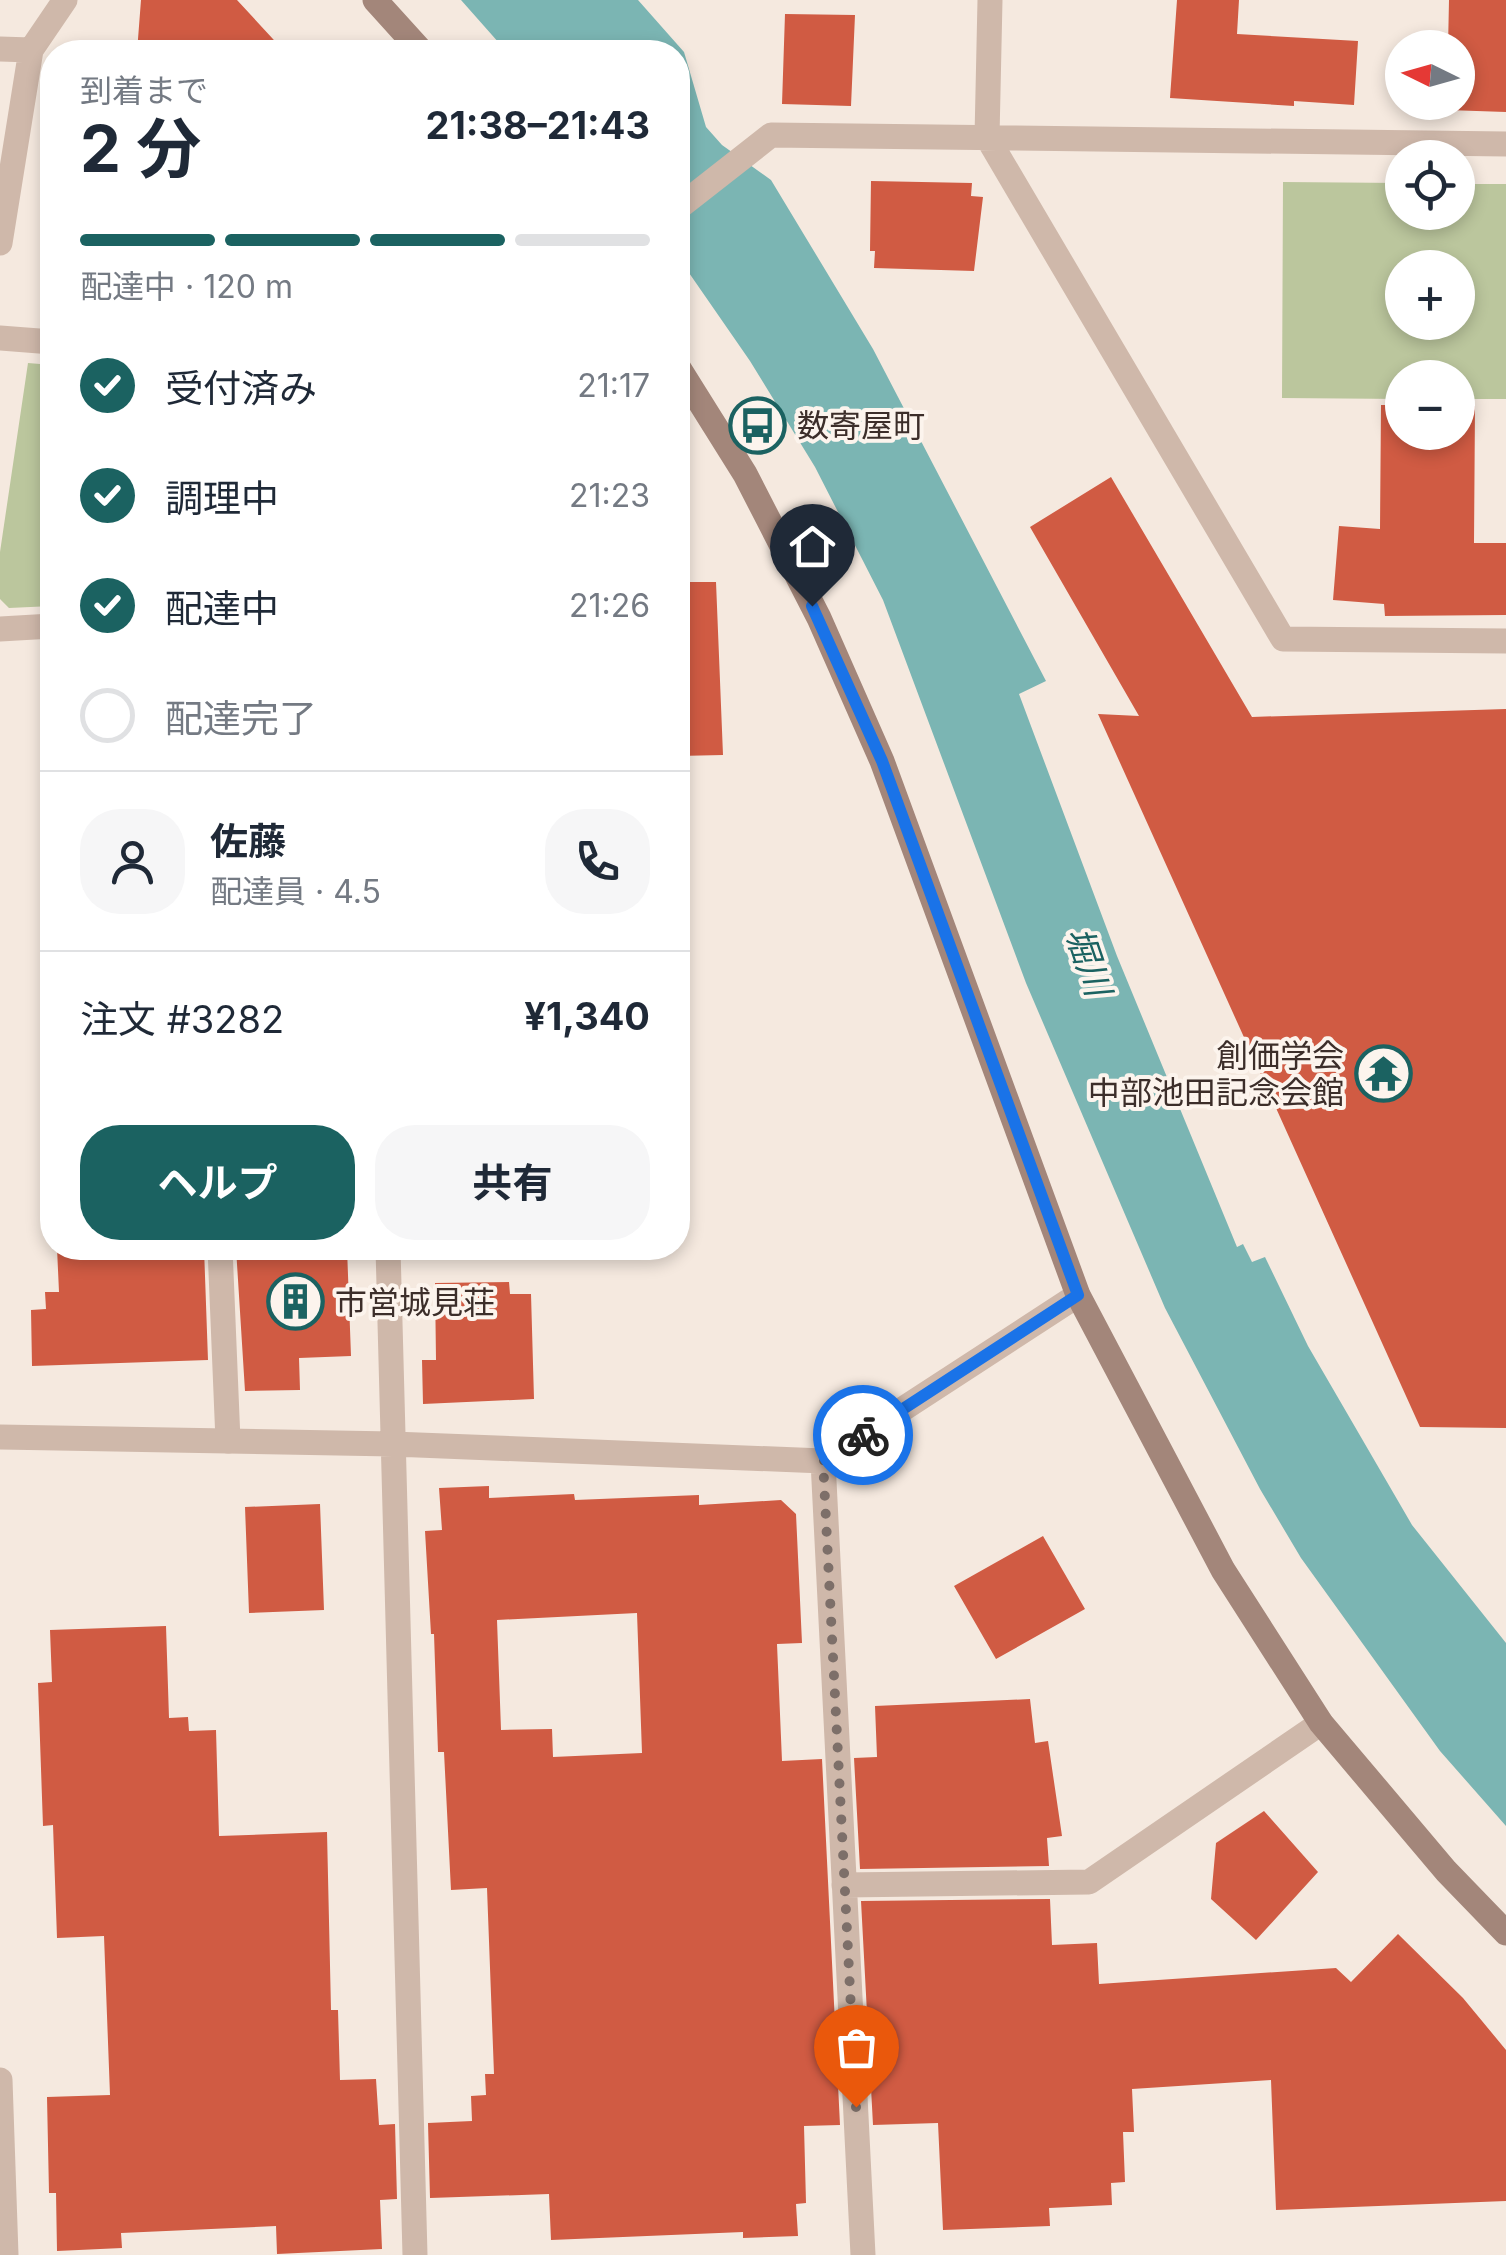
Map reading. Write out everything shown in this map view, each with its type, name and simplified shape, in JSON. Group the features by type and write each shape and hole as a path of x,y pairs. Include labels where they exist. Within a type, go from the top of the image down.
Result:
{"street":[{"path":"0,243 31,50 65,0"},
{"path":"375,0 411,40"},
{"path":"990,0 987,137 1283,639 1506,641"},
{"path":"0,49 31,50"},
{"path":"690,199 771,135 1506,144"},
{"path":"0,338 40,341"},
{"path":"690,385 745,474 819,618 882,761 1078,1295 1222,1570 1321,1723 1446,1871 1506,1933"},
{"path":"0,629 40,627"},
{"path":"220,1260 228,1441"},
{"path":"388,1260 415,2255"},
{"path":"0,1438 393,1444 823,1461 1078,1295"},
{"path":"823,1461 863,2255"},
{"path":"844,1885 1089,1882 1321,1723"},
{"path":"0,2080 6,2255"}],"green space":[{"path":"1283,182 1385,183 1385,230 1475,230 1475,184 1506,184 1506,399 1475,399 1475,360 1385,360 1385,399 1282,398"},
{"path":"28,363 40,364 40,607 9,608 0,599 0,552"}],"water":[{"path":"461,0 638,0 673,40 496,40"},
{"name":"堀川","path":"690,72 706,127 722,145 771,180 873,349 1046,681 1019,694 1117,956 1237,1247 1243,1244 1252,1262 1265,1257 1308,1346 1412,1525 1506,1643 1506,1826 1440,1751 1301,1558 1260,1489 1165,1308 1026,983 883,600 815,467 750,361 690,274"}],"building":[{"path":"141,0 237,0 274,40 138,40"},
{"path":"1177,0 1239,0 1237,34 1358,41 1354,105 1294,101 1294,106 1170,98"},
{"path":"1449,0 1506,0 1506,112 1475,111 1475,30 1448,30"},
{"path":"785,14 855,15 851,106 782,104"},
{"path":"871,181 972,183 971,196 983,197 974,271 874,268 875,251 870,251"},
{"path":"1381,405 1385,405 1385,450 1475,450 1474,543 1506,543 1506,615 1385,616 1384,604 1333,600 1339,526 1380,529"},
{"name":"創価学会 中部池田記念会館","path":"1111,477 1252,717 1506,709 1506,1428 1420,1427 1098,714 1139,716 1030,527"},
{"path":"690,582 716,582 723,755 690,756"},
{"path":"58,1260 204,1260 208,1360 32,1366 31,1310 46,1309 45,1292 59,1292"},
{"name":"市営城見荘","path":"237,1260 347,1260 351,1356 299,1358 300,1390 245,1391"},
{"path":"509,1282 510,1294 531,1294 534,1399 423,1404 422,1360 436,1360 435,1283"},
{"path":"489,1486 489,1498 574,1494 575,1500 699,1495 699,1505 781,1500 796,1514 802,1643 777,1644 782,1761 822,1759 840,2125 804,2126 806,2203 796,2204 798,2236 743,2238 743,2232 551,2240 549,2194 430,2198 428,2123 472,2121 471,2096 486,2095 485,2074 494,2074 487,1888 451,1890 444,1752 438,1752 425,1531 442,1530 439,1488","holes":["637,1613 642,1753 553,1757 552,1729 501,1730 497,1620"]},
{"path":"320,1504 324,1610 249,1613 245,1507"},
{"path":"1043,1536 1085,1609 996,1659 954,1586"},
{"path":"166,1626 169,1718 188,1717 189,1731 216,1730 219,1836 327,1832 331,2010 338,2010 340,2080 376,2079 379,2125 395,2124 397,2199 380,2200 382,2249 277,2254 276,2226 121,2233 122,2248 57,2251 56,2193 49,2193 47,2097 110,2095 104,1936 57,1938 53,1825 43,1826 38,1683 52,1682 50,1630"},
{"path":"1030,1699 1035,1743 1048,1741 1062,1836 1047,1838 1049,1866 860,1869 854,1758 877,1757 875,1706"},
{"path":"1264,1811 1318,1872 1256,1940 1211,1899 1216,1843"},
{"path":"1050,1899 1052,1945 1097,1943 1099,1984 1336,1968 1351,1982 1398,1934 1463,1998 1506,2050 1506,2201 1276,2210 1271,2080 1132,2089 1134,2132 1123,2132 1125,2182 1111,2183 1112,2205 1049,2208 1050,2226 943,2230 938,2123 873,2125 861,1901"}],"way so far":[{"path":"856,2107 823,1461 863,1435"}],"place":[{"name":"数寄屋町","path":"758,425"},
{"name":"創価学会 中部池田記念会館","path":"1383,1073"},
{"name":"市営城見荘","path":"296,1302"}],"route":[{"path":"812,606 882,761 1078,1295 863,1435"}]}
